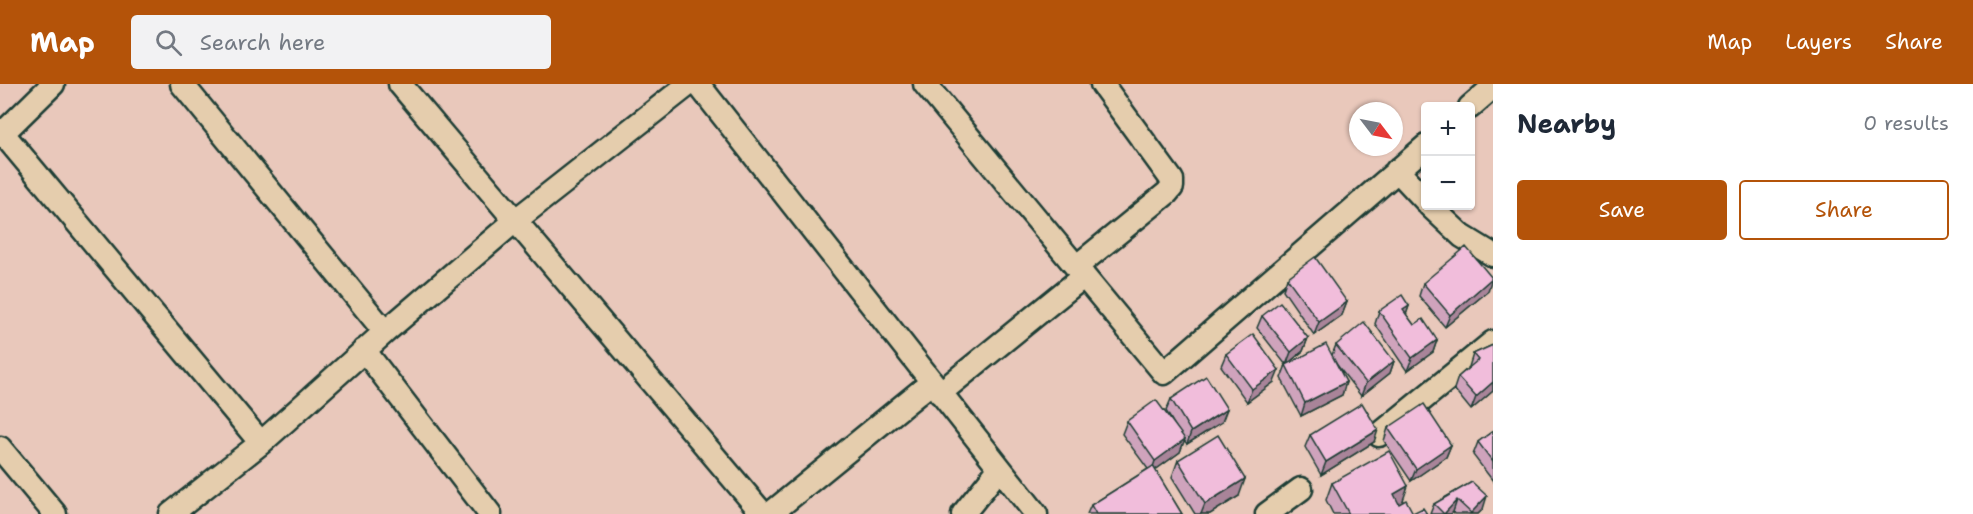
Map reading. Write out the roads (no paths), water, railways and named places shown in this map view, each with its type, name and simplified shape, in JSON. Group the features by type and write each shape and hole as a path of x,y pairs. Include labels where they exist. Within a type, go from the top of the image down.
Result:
{"street":[{"path":"53,84 1,131 261,443"},
{"path":"182,84 385,332"},
{"path":"400,84 763,514"},
{"path":"171,514 261,443 385,332 516,220 689,84"},
{"path":"698,84 1036,514"},
{"path":"925,84 1164,373 1421,150"},
{"path":"770,514 936,388 1080,271 1172,187 1172,180 1102,84"},
{"path":"1475,103 1493,87"},
{"path":"1398,170 1421,196"},
{"path":"1434,210 1462,236 1493,255"},
{"path":"1379,435 1493,342"},
{"path":"364,351 490,514"},
{"path":"0,448 55,514"},
{"path":"963,514 999,469"},
{"path":"1267,514 1301,489"}]}
